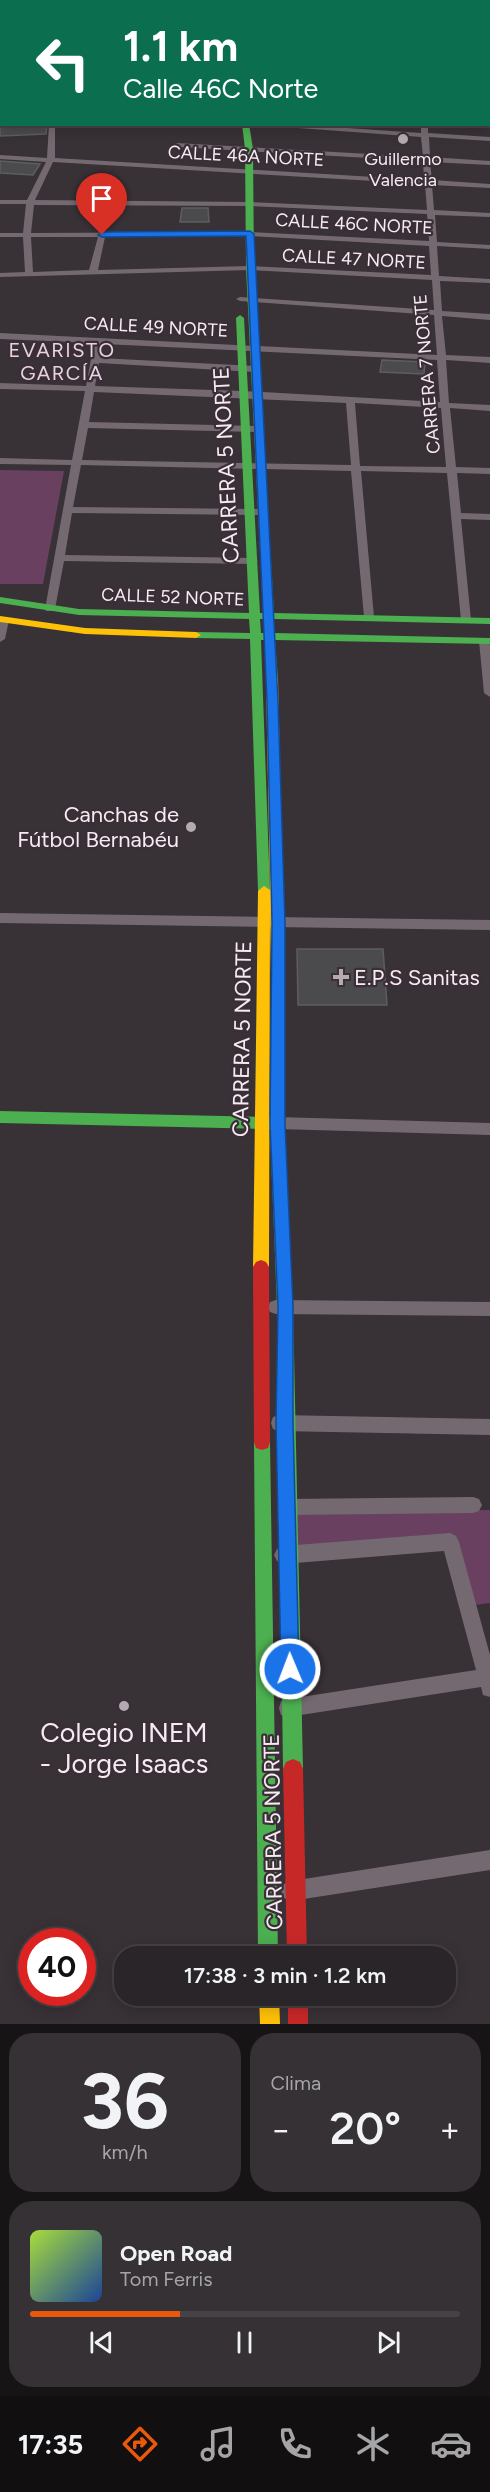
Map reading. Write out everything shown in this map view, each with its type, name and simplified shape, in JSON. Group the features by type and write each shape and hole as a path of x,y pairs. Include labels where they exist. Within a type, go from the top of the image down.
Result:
{"street":[{"path":"29,274 27,235 30,202 51,160 52,126"},
{"name":"CARRERA 5 NORTE","path":"238,126 245,149"},
{"name":"CARRERA 5 NORTE","path":"245,126 244,268 252,429 247,467 257,512 285,1306 286,1507 297,1946"},
{"path":"275,126 490,139"},
{"name":"CARRERA 7 NORTE","path":"424,126 427,183 435,244 437,314 443,358 445,406 466,621"},
{"path":"177,145 490,163"},
{"name":"CALLE 46A NORTE","path":"0,157 490,186"},
{"path":"0,202 245,204 490,215"},
{"name":"CALLE 46C NORTE","path":"0,235 245,234 490,247"},
{"path":"93,272 102,235"},
{"name":"CALLE 47 NORTE","path":"0,275 244,268 490,281"},
{"path":"246,299 490,317"},
{"name":"CALLE 49 NORTE","path":"0,336 490,360"},
{"path":"50,609 99,340"},
{"path":"96,360 249,368"},
{"path":"1,388 250,395 490,408"},
{"path":"350,400 369,617"},
{"path":"85,425 252,429"},
{"name":"CARRERA 5 NORTE","path":"252,429 262,467 253,561 262,626"},
{"path":"0,461 490,471"},
{"path":"67,510 257,512"},
{"path":"455,516 490,516"},
{"path":"61,558 253,561"},
{"name":"CALLE 52 NORTE","path":"0,600 50,609 262,626 351,637 487,641"},
{"path":"131,634 150,632 158,626 158,621 154,617 141,615"},
{"path":"350,617 338,620 335,627 339,633 351,637"},
{"name":"CALLE 52 NORTE","path":"2,620 131,634 217,635 302,618 369,617 490,621"},
{"path":"0,639 2,620"},
{"path":"487,641 490,693"},
{"path":"0,918 490,925"},
{"name":"CARRERA 5 NORTE","path":"268,1946 261,1308 261,1018 272,922"},
{"path":"0,1117 490,1129"},
{"path":"261,1308 285,1306 490,1309"},
{"path":"264,1424 490,1427"},
{"path":"286,1507 473,1505"},
{"path":"265,1556 450,1542 489,1683 291,1708 266,1708"},
{"path":"267,1895 490,1860"},
{"path":"269,2006 270,2024"},
{"path":"298,2006 298,2024"}],"shaded area":[{"path":"0,470 64,471 43,584 0,584"},
{"path":"490,1510 490,1603 467,1606 449,1542 299,1554 296,1514"}],"building":[{"path":"0,126 47,126 46,134 0,136"},
{"path":"0,161 40,164 33,175 0,173"},
{"path":"182,208 208,208 209,222 180,222"},
{"path":"382,360 425,362 424,374 380,372"},
{"name":"E.P.S Sanitas","path":"297,949 383,949 387,1005 298,1005"}],"traffic: fast":[{"path":"245,126 249,149 250,268 272,679"},
{"path":"240,318 251,512 264,891"},
{"path":"0,600 79,612 490,621"},
{"path":"196,635 490,641"},
{"path":"278,976 277,1123 285,1307 293,1769"},
{"path":"0,1117 273,1123"},
{"path":"262,1442 268,1946"}],"traffic: slow":[{"path":"0,619 85,631 196,635"},
{"path":"272,679 278,976"},
{"path":"261,1267 264,891"},
{"path":"269,2006 270,2024"}],"traffic: jam":[{"path":"261,1267 262,1442"},
{"path":"293,1769 297,1946"},
{"path":"298,2006 298,2024"}],"place":[{"name":"Guillermo Valencia","path":"403,139"},
{"name":"Canchas de Fútbol Bernabéu","path":"191,827"},
{"name":"E.P.S Sanitas","path":"341,977"},
{"name":"Colegio INEM - Jorge Isaacs","path":"124,1706"}],"district":[{"name":"EVARISTO GARCÍA","path":"62,362"}],"route":[{"path":"102,235 250,234 250,281 262,467 273,701 278,922 277,1124 285,1306 290,1669"}]}
